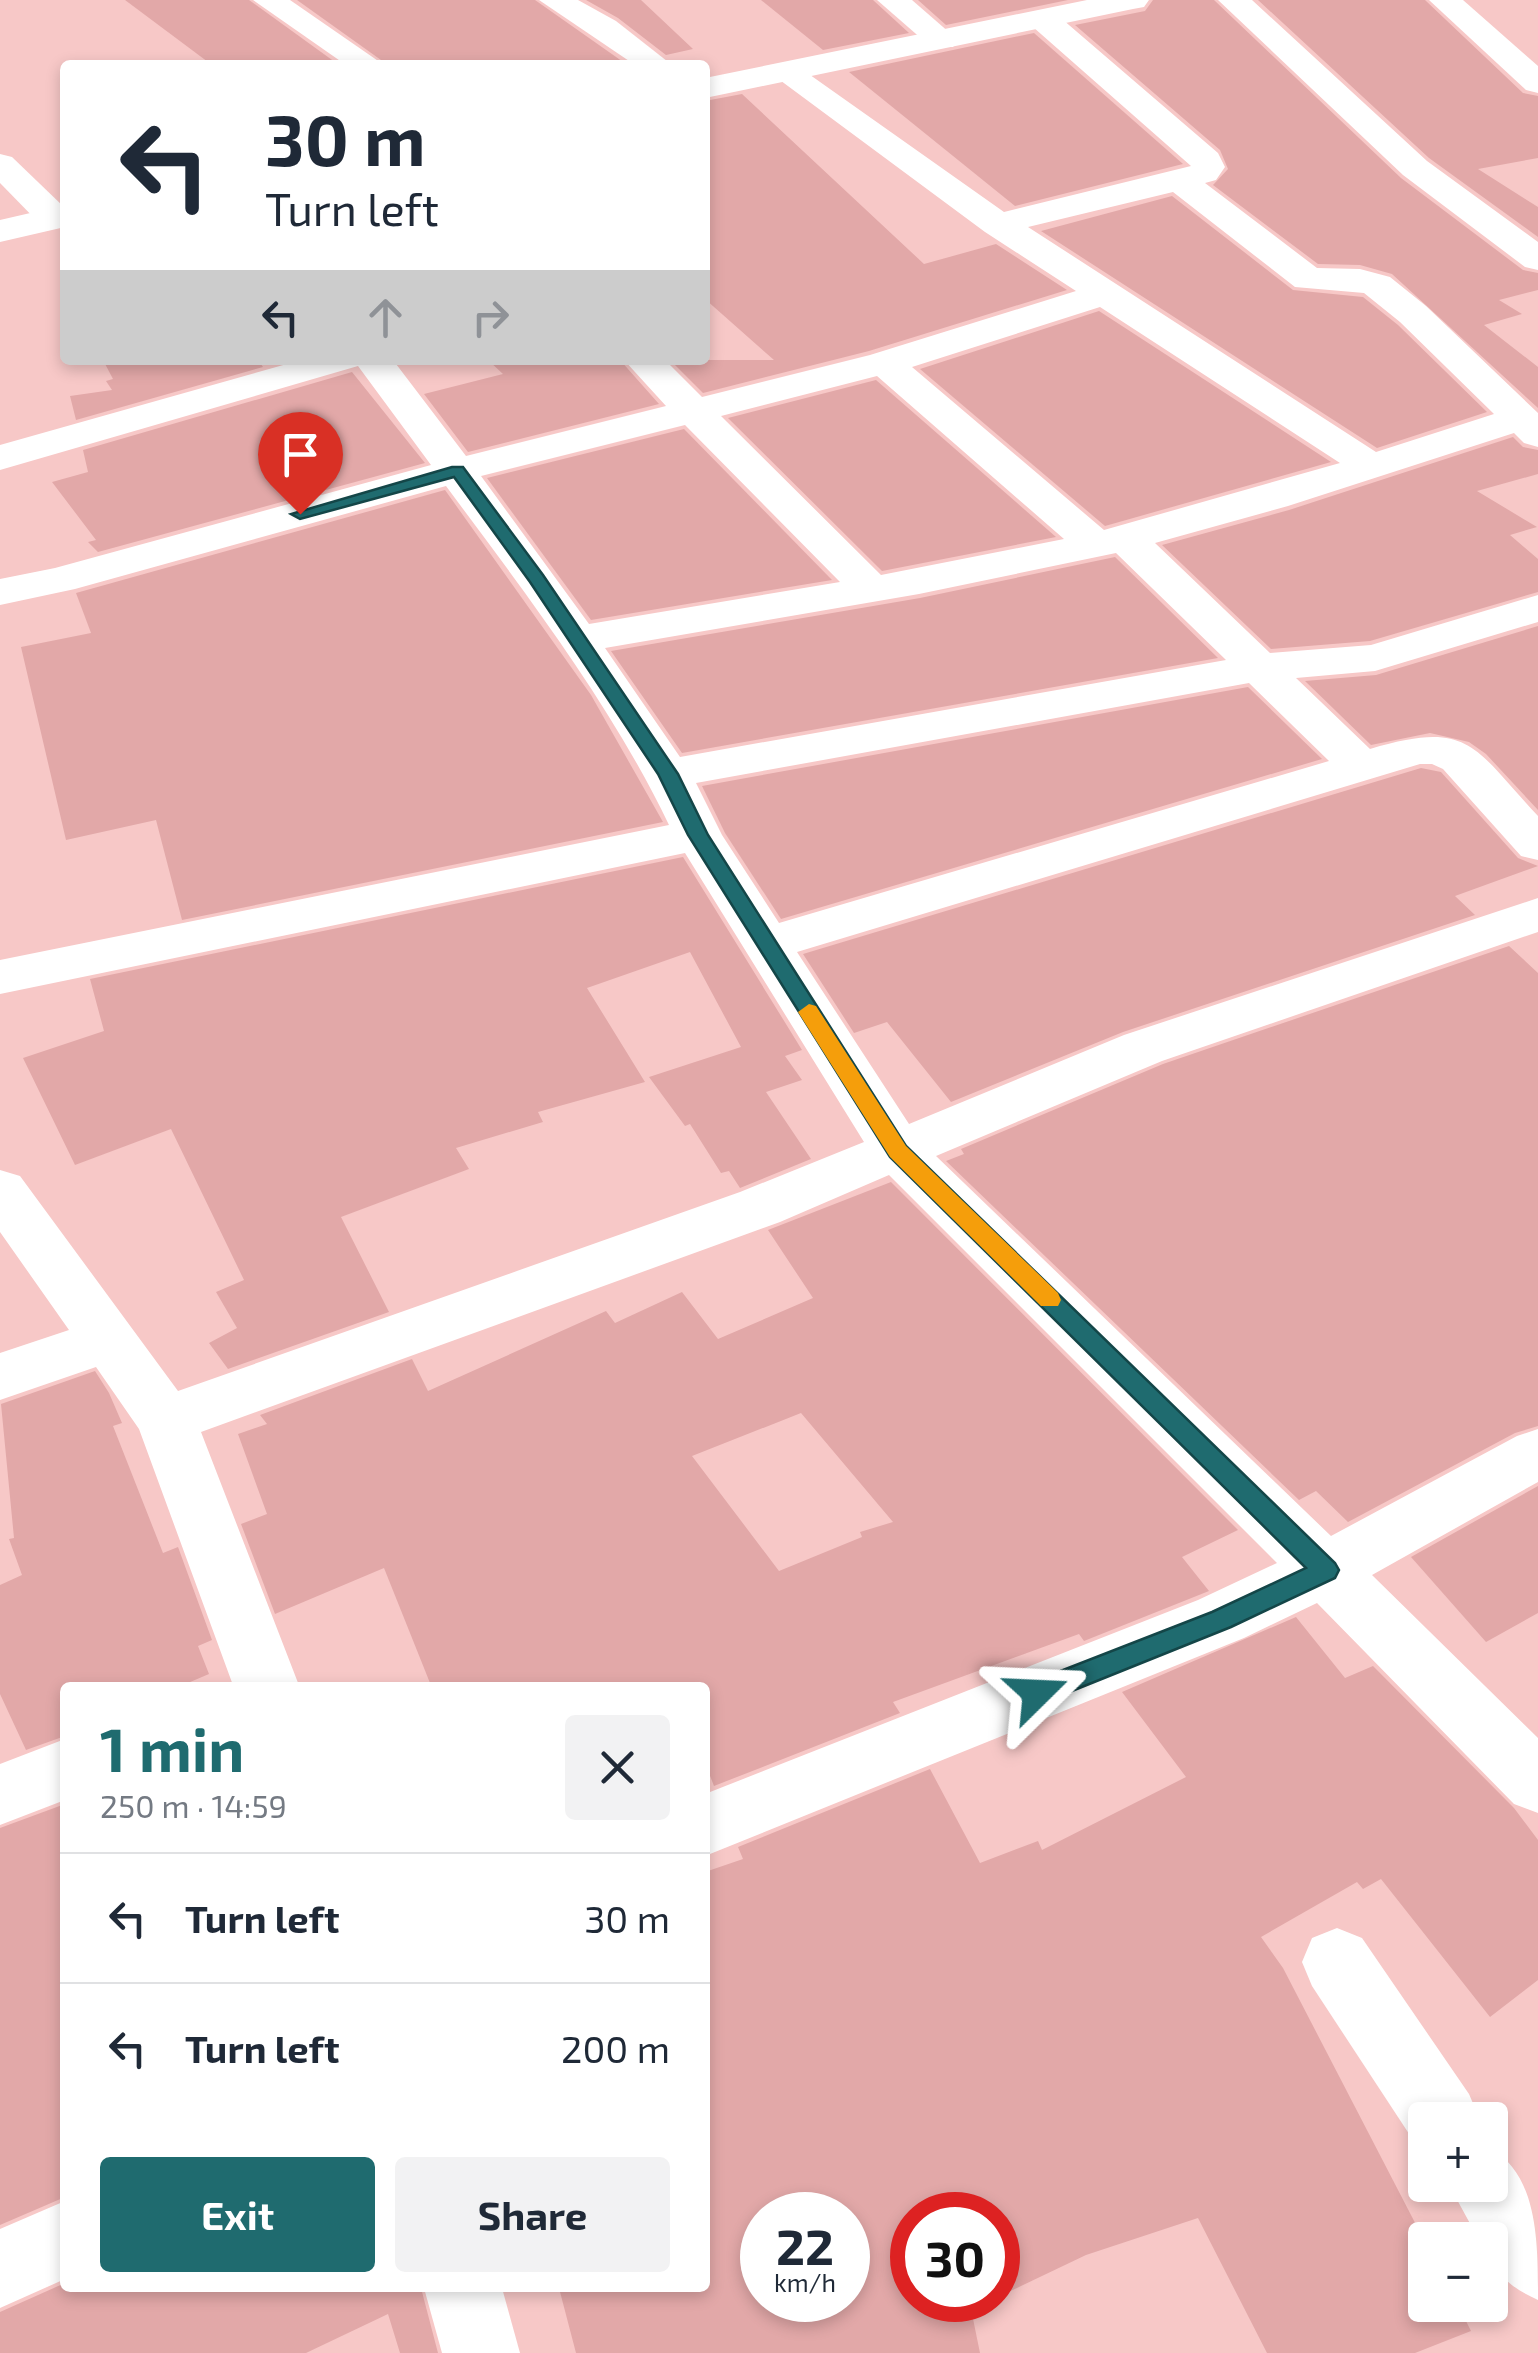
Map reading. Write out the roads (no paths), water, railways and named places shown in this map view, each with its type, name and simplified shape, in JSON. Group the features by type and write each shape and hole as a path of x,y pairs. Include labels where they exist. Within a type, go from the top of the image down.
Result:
{"street":[{"path":"269,0 360,60"},
{"path":"555,0 605,28 649,60"},
{"path":"893,0 942,40"},
{"path":"710,87 1134,0"},
{"path":"1234,0 1415,168 1538,259"},
{"path":"1444,0 1538,84"},
{"path":"998,224 1180,180 1204,173 1208,167 1206,160 1044,20"},
{"path":"785,72 998,224 1370,466"},
{"path":"0,164 60,217"},
{"path":"1180,180 1308,279 1360,280 1376,285 1530,427"},
{"path":"0,231 60,217"},
{"path":"0,592 60,580 458,470 884,363 1104,294"},
{"path":"884,363 1262,667 1360,765"},
{"path":"0,458 326,365"},
{"path":"378,365 458,470 668,774 698,835 898,1152 1538,1783"},
{"path":"648,365 870,589"},
{"path":"578,640 1111,542 1279,497 1370,466 1530,427"},
{"path":"668,774 1262,667 1375,658 1538,608"},
{"path":"766,944 1417,750 1440,749 1459,759 1538,845"},
{"path":"0,977 698,835"},
{"path":"166,1420 760,1207 1143,1048 1538,914"},
{"path":"0,1190 166,1420 264,1682"},
{"path":"0,1376 107,1340"},
{"path":"710,1823 1222,1620 1326,1570 1538,1453"},
{"path":"0,1795 60,1771"},
{"path":"1337,1962 1432,2102"},
{"path":"1499,2202 1538,2260"},
{"path":"0,2268 60,2242"},
{"path":"465,2292 481,2353"}]}
